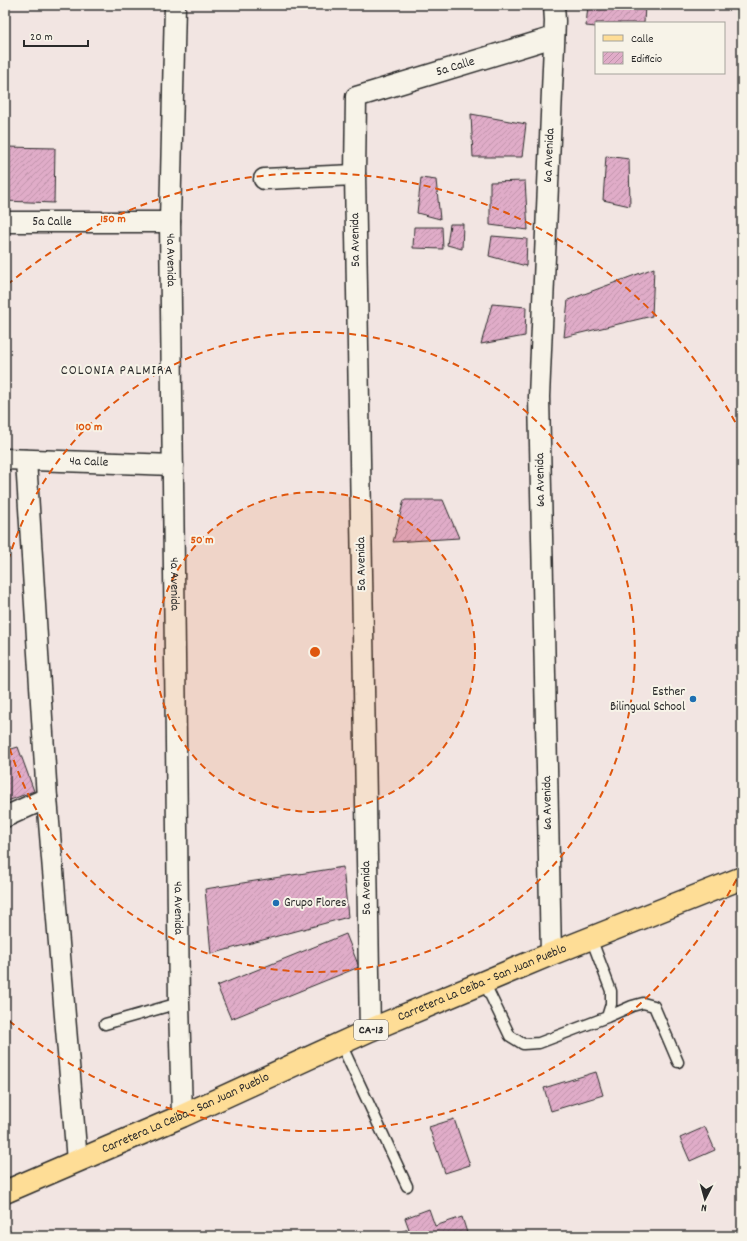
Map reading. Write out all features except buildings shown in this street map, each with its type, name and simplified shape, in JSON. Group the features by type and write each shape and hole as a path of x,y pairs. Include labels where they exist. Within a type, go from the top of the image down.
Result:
{"main road":[{"name":"Carretera La Ceiba - San Juan Pueblo","path":"5,1192 182,1116 370,1030 551,954 742,878"}],"street":[{"name":"4a Avenida","path":"175,5 170,222 179,1003 182,1116"},
{"name":"6a Avenida","path":"551,954 539,397 554,37 554,5"},
{"name":"5a Calle","path":"356,97 554,37"},
{"name":"5a Avenida","path":"356,97 355,175 370,1030"},
{"path":"264,179 355,175"},
{"name":"5a Calle","path":"5,222 170,222"},
{"name":"4a Calle","path":"5,459 173,465"},
{"path":"26,460 47,798 76,1161"},
{"path":"5,817 47,798"}],"lane":[{"path":"591,938 611,991 611,1004 607,1017"},
{"path":"484,982 510,1036 523,1044 539,1043 632,1006 643,1003 654,1006 678,1062"},
{"path":"105,1024 179,1003"},
{"path":"341,1044 407,1186"}],"place":[{"name":"Esther Bilingual School","path":"693,699"},
{"name":"Grupo Flores","path":"276,903"}],"district":[{"name":"COLONIA PALMIRA","path":"117,371"}]}
